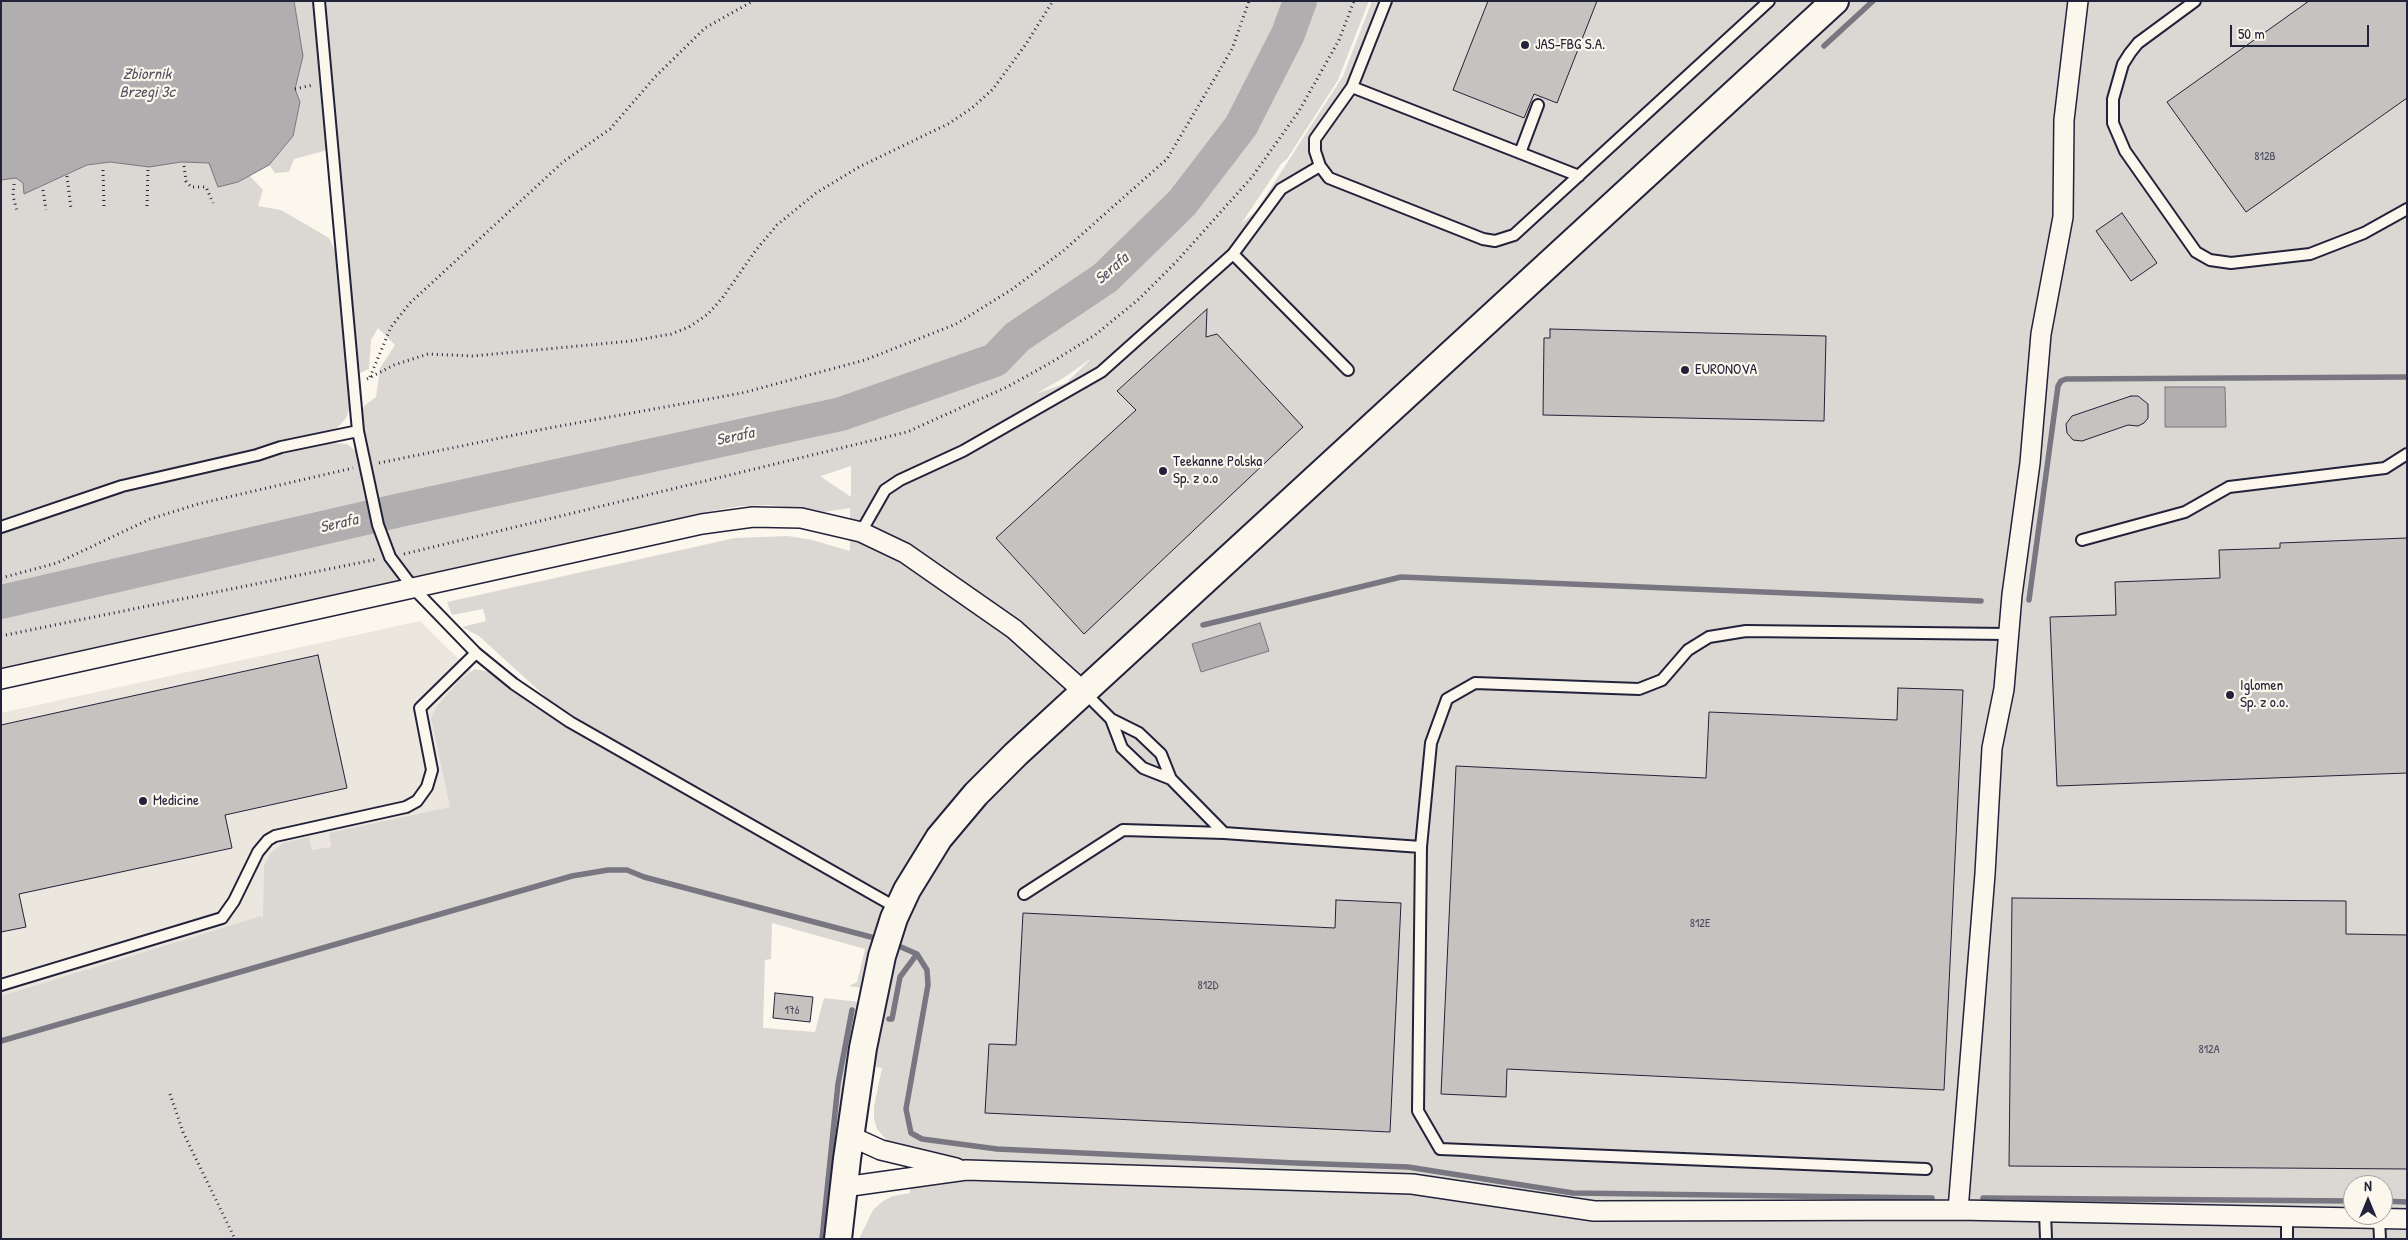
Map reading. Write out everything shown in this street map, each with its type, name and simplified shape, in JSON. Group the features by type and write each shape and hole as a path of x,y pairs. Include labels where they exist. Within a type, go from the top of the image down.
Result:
{"street":[{"path":"838,1239 850,1136 872,997 884,950 898,909 928,855 957,816 1016,754 1835,1"},
{"path":"1958,1210 1985,874 1992,748 2004,689 2008,634 2030,462 2041,334 2062,217 2064,120 2078,1"},
{"path":"1,679 719,522 753,517 801,518 861,532 905,553 1014,629 1084,692"},
{"path":"850,1136 881,1150 966,1170"},
{"path":"844,1187 966,1170 1412,1184 1594,1211 1958,1210 2343,1218"},
{"path":"2393,1220 2407,1220"}],"lane":[{"path":"319,1 358,431 378,525 390,557 414,589 476,653 514,684 570,722 898,909"},
{"path":"1386,1 1352,87 1316,139 1315,151 1320,166 1329,178 1483,239 1496,241 1514,235 1769,1"},
{"path":"2195,1 2138,43 2130,53 2123,64 2113,99 2113,123 2125,151 2196,252 2210,260 2231,263 2310,254 2364,233 2407,209"},
{"path":"1352,87 1579,176"},
{"path":"1520,153 1538,105"},
{"path":"861,532 885,490 900,480 964,450 1100,372 1234,254 1281,189 1320,166"},
{"path":"1234,254 1348,370"},
{"path":"1,527 138,481 257,454 281,446 358,431"},
{"path":"2082,540 2185,512 2229,486 2385,468 2407,454"},
{"path":"1926,1169 1440,1149 1418,1111 1421,847 1430,743 1447,699 1475,683 1639,689 1662,680 1688,650 1709,637 1746,631 2008,634"},
{"path":"1,985 222,918 234,901 258,852 268,840 275,836 406,807 417,801 426,788 432,770 420,708 476,653"},
{"path":"1084,692 1111,719 1139,733 1161,754 1171,780"},
{"path":"1111,719 1122,748 1143,768 1171,780 1224,833"},
{"path":"1024,894 1123,830 1224,833 1421,847"},
{"path":"2045,1212 2046,1239"},
{"path":"2287,1217 2288,1239"},
{"path":"2379,1225 2380,1239"}],"path":[{"path":"370,377 391,327 410,303 563,162 610,129 655,77 705,28 753,1"},
{"path":"354,386 394,365 428,354 473,356 631,341 670,334 689,327 708,314 723,297 756,250 777,225 816,193 859,167 948,124 972,108 993,89 1026,44 1053,1"},
{"path":"1,578 57,563 150,519 198,504 365,466 548,428 742,393 865,360 956,324 1011,290 1063,251 1167,159 1232,49 1250,1"},
{"path":"1,636 390,557 907,432 1007,387 1095,335 1139,299 1177,261 1252,177 1299,111 1339,40 1354,1"},
{"path":"295,89 326,84"},
{"path":"184,166 186,181 191,187 206,187 213,203"},
{"path":"147,206 148,169"},
{"path":"103,170 104,208"},
{"path":"68,176 71,209"},
{"path":"14,184 13,196 17,211"},
{"path":"43,190 46,210"},
{"path":"170,1094 183,1132 235,1239"}],"shaded area":[{"path":"294,1 1369,1 1338,80 1287,159 1281,164 1241,224 1256,211 1343,76 1372,1 2407,1 2407,1239 859,1239 873,1210 883,1201 893,1196 910,1193 910,1150 889,1143 877,1129 874,1119 874,1107 882,1068 876,1067 882,1009 897,959 870,951 862,988 849,986 857,982 865,949 772,923 771,959 765,960 763,1028 815,1032 824,998 859,1002 843,1081 828,1239 1,1239 1,996 261,916 263,918 264,866 270,854 283,843 309,837 312,850 331,847 329,833 450,807 431,718 437,706 461,679 475,669 491,672 530,702 573,728 571,714 549,700 479,636 462,627 486,621 483,609 452,615 447,602 735,538 788,536 812,540 850,551 850,508 824,512 769,505 741,506 711,511 415,579 406,571 394,554 382,521 366,451 361,415 364,406 376,397 380,368 395,345 378,328 371,340 369,369 360,373 350,297 335,148 294,159 289,172 275,173 269,165 293,136 300,102 295,89 303,56","holes":["1092,358 1066,383 1036,394","851,466 851,497 820,476"]},
{"path":"110,162 149,167 181,162 209,163 238,182 249,175 263,190 258,206 281,210 329,238 335,250 350,407 346,418 338,427 328,433 248,454 142,477 1,523 1,180 16,178 23,183 24,194 87,165"},
{"path":"331,443 347,444 357,452 384,552 399,583 1,670 1,533 114,493 177,476"},
{"path":"420,621 476,676 558,731 288,954 1,1039 1,713"}],"water":[{"name":"Zbiornik Brzegi 3c","path":"1,1 294,1 303,56 295,89 300,102 293,136 269,165 238,182 218,187 209,163 181,162 149,167 110,162 87,165 24,194 23,183 16,178 1,180"},
{"path":"2165,387 2225,387 2226,427 2165,427"},
{"path":"1260,623 1269,651 1201,672 1192,644"}],"building":[{"name":"JAS-FBG S.A.","path":"1488,1 1597,1 1557,103 1534,94 1524,118 1453,90"},
{"path":"2309,1 2407,1 2407,98 2246,212 2167,102"},
{"path":"2122,213 2157,263 2131,281 2096,231"},
{"name":"Teekanne Polska Sp. z o.o","path":"1207,309 1206,337 1217,334 1303,427 1084,634 996,538 1136,410 1117,391"},
{"name":"EURONOVA","path":"1550,329 1826,336 1824,421 1543,415 1544,338 1550,338"},
{"path":"2131,396 2138,396 2148,404 2148,418 2144,423 2138,426 2128,425 2082,441 2073,440 2067,433 2066,424 2072,416"},
{"name":"Iglomen Sp. z o.o.","path":"2407,538 2407,773 2057,786 2050,617 2116,615 2115,582 2220,578 2219,550 2280,548 2280,543"},
{"name":"Medicine","path":"318,655 347,788 225,815 232,848 19,894 26,927 1,932 1,725"},
{"path":"1898,688 1963,690 1944,1090 1507,1069 1506,1097 1441,1094 1456,766 1706,778 1709,712 1897,720"},
{"path":"2012,898 2346,901 2346,934 2407,935 2407,1169 2009,1166"},
{"path":"1336,900 1401,903 1390,1132 985,1113 989,1044 1016,1045 1023,913 1335,928"},
{"path":"775,993 813,997 810,1022 773,1018"}],"waterway":[{"name":"Serafa","path":"1,602 396,511 841,414 995,360 1017,337 1105,278 1182,203 1241,126 1288,34 1300,1"},
{"path":"1824,46 1873,1"},
{"path":"2029,600 2058,386 2061,381 2066,379 2407,377"},
{"path":"1203,625 1401,577 1981,601"},
{"path":"1,1041 572,876 608,870 627,870 644,877 871,937"},
{"path":"901,947 917,954 927,970 928,985 906,1109 911,1133 922,1139 997,1149 1408,1167 1573,1193 1932,1198"},
{"path":"889,1019 892,1019 900,977 917,954"},
{"path":"822,1239 838,1084 852,1010"},
{"path":"1983,1198 2343,1201"},
{"path":"2393,1201 2407,1202"}],"place":[{"name":"JAS-FBG S.A.","path":"1525,45"},
{"name":"EURONOVA","path":"1685,370"},
{"name":"Teekanne Polska Sp. z o.o","path":"1163,471"},
{"name":"Iglomen Sp. z o.o.","path":"2230,695"},
{"name":"Medicine","path":"143,801"}]}
